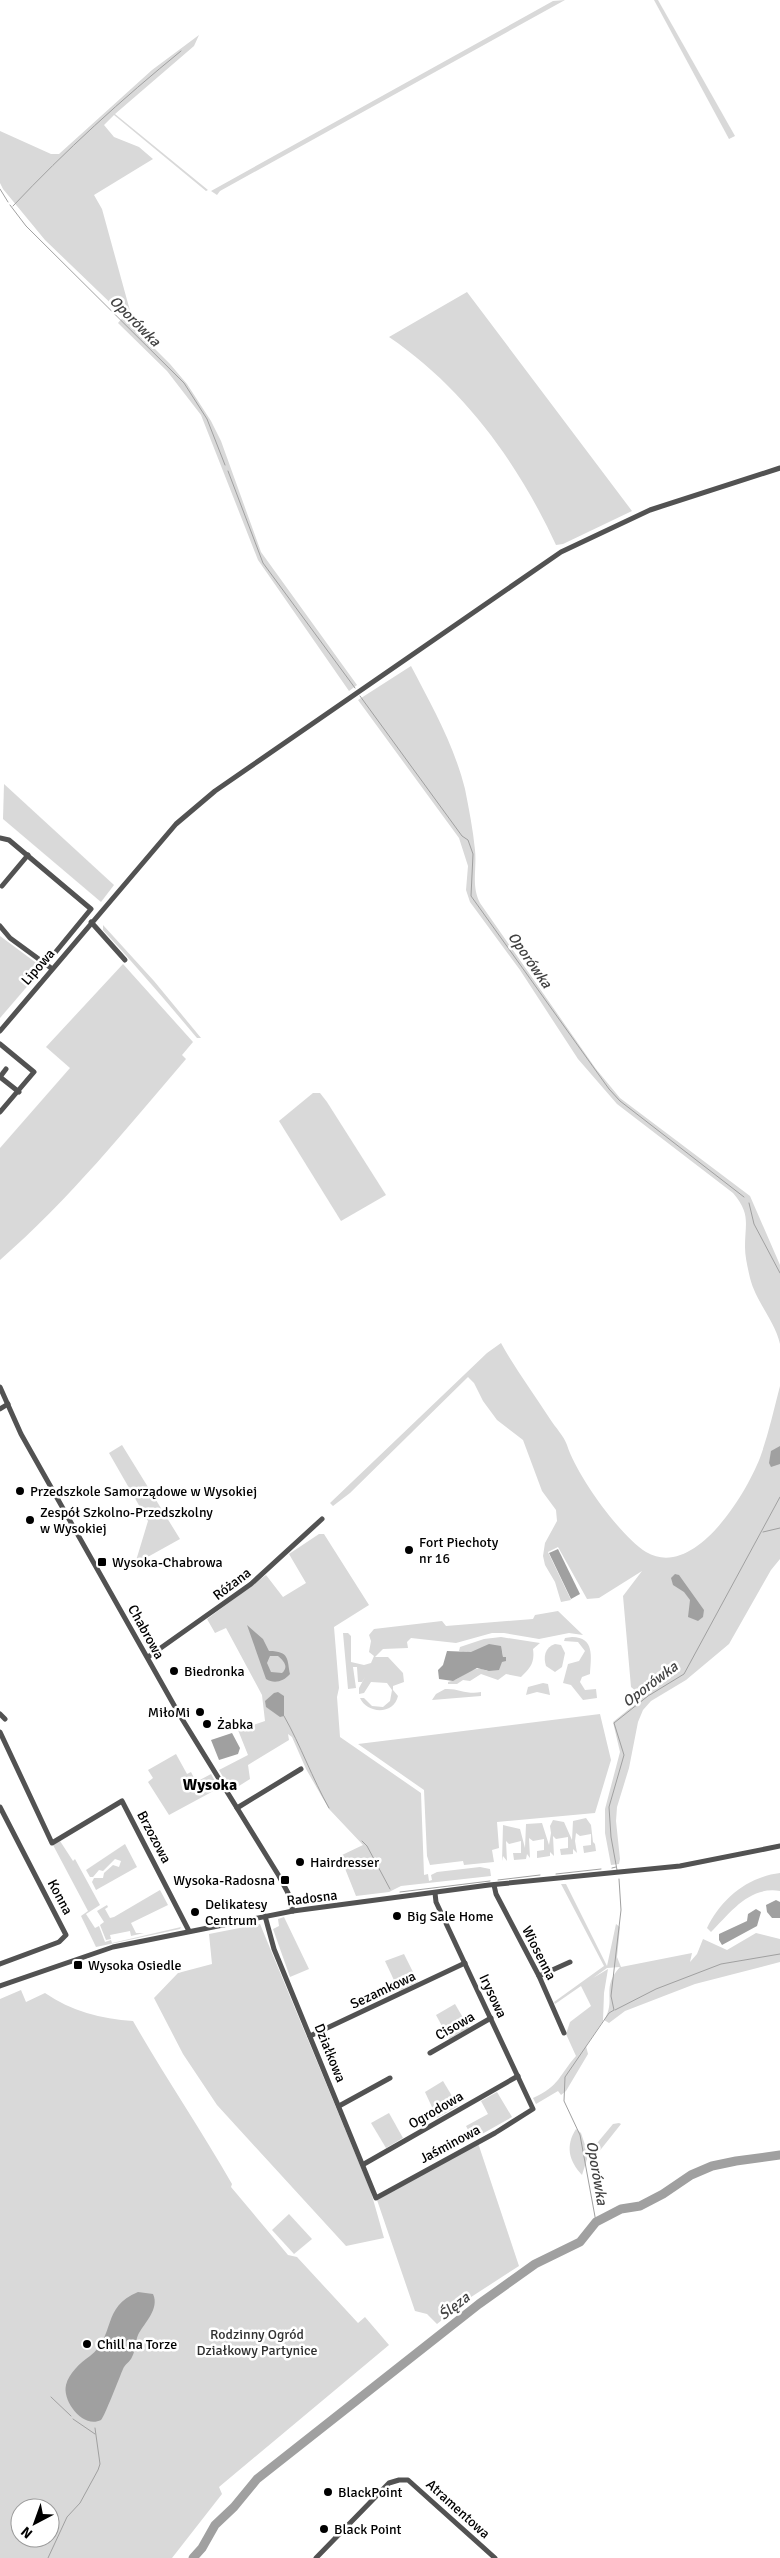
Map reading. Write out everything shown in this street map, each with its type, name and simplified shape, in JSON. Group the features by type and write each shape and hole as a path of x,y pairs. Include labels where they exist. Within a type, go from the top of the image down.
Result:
{"street":[{"name":"Lipowa","path":"0,1031 51,968 193,808 552,557 650,510 780,468"},
{"path":"0,838 9,840 91,909 54,954"},
{"path":"2,886 28,856"},
{"path":"92,921 125,960"},
{"path":"0,926 10,938 51,968"},
{"path":"0,1044 34,1072 0,1112"},
{"path":"6,1069 0,1077 18,1092"},
{"name":"Chabrowa","path":"0,1387 21,1434 179,1714 279,1877 287,1892 293,1911"},
{"path":"0,1409 8,1404"},
{"name":"Różana","path":"148,1657 251,1584 322,1519"},
{"path":"0,1714 5,1719"},
{"name":"Brzozowa","path":"0,1732 52,1843 122,1801 189,1931"},
{"path":"237,1808 301,1769"},
{"name":"Konna","path":"0,1806 66,1935 59,1942 0,1964"},
{"name":"Radosna","path":"0,1986 111,1948 265,1916 494,1884 680,1866 780,1846"},
{"name":"Wiosenna","path":"494,1884 496,1894 539,1976 564,2033"},
{"name":"Irysowa","path":"435,1893 436,1902 533,2109"},
{"name":"Działkowa","path":"265,1916 274,1949 364,2164 376,2198"},
{"path":"539,1976 570,1962"},
{"name":"Sezamkowa","path":"310,2036 465,1963"},
{"name":"Cisowa","path":"430,2053 491,2018"},
{"name":"Ogrodowa","path":"364,2164 518,2076"},
{"path":"339,2106 390,2078"},
{"name":"Jaśminowa","path":"376,2198 495,2133 533,2109"},
{"name":"Atramentowa","path":"316,2558 389,2483 399,2480 408,2480 495,2558"}],"green space":[{"path":"565,0 220,191 217,195 211,191 553,1"},
{"path":"654,0 658,0 735,136 729,139"},
{"path":"199,35 194,46 115,114 208,190 206,191 114,115 104,125 114,137 139,147 153,159 94,195 102,209 135,329 187,384 211,421 221,441 261,552 357,685 349,691 258,560 201,415 167,371 118,323 124,316 45,240 0,183 0,131 51,154 59,154 152,70"},
{"path":"467,292 632,511 563,544 556,545 524,485 486,429 441,379 389,337"},
{"path":"411,666 442,726 455,757 465,789 474,842 475,884 480,903 596,1069 620,1098 750,1196 780,1265 780,1344 774,1327 750,1278 745,1251 746,1219 739,1200 733,1193 617,1104 578,1059 520,970 470,902 466,890 468,866 459,838 358,700"},
{"path":"4,784 114,885 101,902 3,819"},
{"path":"103,925 154,981 201,1038 197,1038 103,930"},
{"path":"0,936 43,968 0,1018"},
{"path":"123,964 193,1042 182,1055 186,1059 74,1188 0,1260 0,1148 70,1068 46,1047"},
{"path":"313,1093 320,1093 327,1102 386,1195 341,1221 279,1121"},
{"path":"501,1343 518,1372 564,1438 579,1472 600,1503 635,1544 646,1552 664,1558 683,1554 700,1544 717,1528 732,1509 761,1455 780,1386 780,1559 771,1570 729,1644 686,1680 651,1701 643,1710 638,1722 629,1768 617,1807 619,1864 611,1865 605,1833 605,1809 620,1752 613,1722 639,1701 637,1692 631,1687 623,1596 642,1571 599,1598 587,1599 558,1547 548,1552 571,1600 561,1602 555,1582 545,1565 543,1556 545,1543 557,1521 556,1510 542,1491 523,1440 497,1420 483,1401 474,1383 468,1377 350,1493 333,1506 330,1503 487,1353"},
{"path":"122,1445 180,1539 135,1564 148,1521 109,1453"},
{"path":"319,1534 324,1534 369,1605 334,1627 339,1688 337,1697 340,1737 421,1793 424,1875 428,1874 429,1881 432,1880 431,1875 437,1872 480,1867 490,1869 491,1876 401,1886 389,1892 356,1896 340,1856 363,1845 329,1809 306,1769 292,1737 288,1734 289,1740 248,1765 250,1779 231,1791 219,1770 248,1755 238,1730 265,1721 262,1695 226,1628 215,1633 207,1619 266,1575 283,1597 306,1583 289,1554"},
{"path":"558,1611 583,1635 569,1633 539,1639 504,1633 492,1633 456,1643 411,1638 407,1642 408,1648 383,1649 375,1657 388,1657 403,1673 404,1682 393,1686 393,1690 398,1696 396,1702 391,1707 380,1710 368,1707 363,1703 360,1698 364,1698 372,1706 383,1707 390,1701 392,1690 387,1683 371,1682 364,1693 359,1694 359,1688 365,1677 362,1682 358,1682 357,1667 353,1667 356,1688 348,1689 343,1633 348,1633 351,1636 351,1662 364,1665 371,1663 374,1656 369,1652 371,1641 369,1635 374,1629 442,1621 446,1626 533,1619 535,1615"},
{"path":"501,1637 540,1643 533,1649 531,1665 521,1677 506,1674 498,1680 481,1674 470,1681 463,1680 457,1684 448,1684 448,1682 472,1670 481,1669 487,1671 503,1657 502,1651 464,1652 459,1651 460,1647 484,1639"},
{"path":"572,1637 585,1640 588,1644 591,1655 590,1674 582,1677 580,1682 585,1690 596,1689 597,1698 583,1700 571,1685 563,1683 568,1664 579,1661 585,1651 578,1642 564,1641 565,1638"},
{"path":"555,1644 561,1645 565,1653 562,1667 555,1672 546,1666 545,1659 549,1647"},
{"path":"543,1683 548,1684 550,1695 537,1692 526,1695 528,1687"},
{"path":"445,1689 471,1693 481,1692 481,1696 432,1700 436,1694"},
{"path":"600,1714 611,1760 595,1813 497,1822 499,1848 492,1850 494,1862 464,1865 463,1861 430,1865 427,1856 424,1790 358,1744"},
{"path":"176,1754 187,1774 191,1772 196,1782 211,1774 219,1788 169,1815 148,1782 153,1778 148,1770"},
{"path":"586,1818 591,1825 596,1851 584,1853 583,1846 591,1845 591,1834 580,1836 576,1833 577,1853 573,1849 573,1854 561,1855 560,1849 568,1848 568,1837 556,1839 553,1836 554,1856 550,1852 550,1856 537,1858 537,1851 544,1850 544,1839 533,1841 529,1838 530,1858 527,1854 526,1859 514,1860 513,1853 521,1853 521,1841 509,1844 506,1841 507,1861 503,1856 502,1861 503,1825 520,1829 525,1848 526,1824 542,1823 549,1845 550,1826 553,1820 564,1822 572,1840 573,1821"},
{"path":"60,1841 73,1861 75,1859 100,1905 86,1914 95,1928 99,1926 105,1942 111,1940 112,1943 181,1927 180,1929 96,1947 81,1916 88,1911 53,1845"},
{"path":"125,1844 137,1867 96,1890 92,1882 94,1878 103,1878 104,1873 113,1865 119,1867 121,1861 115,1859 103,1871 99,1870 93,1877 90,1877 86,1870"},
{"path":"780,1873 780,1891 759,1892 741,1902 711,1932 707,1928 720,1908 736,1891 757,1879"},
{"path":"561,1884 566,1884 607,1966 616,1924 620,1927 617,1957 621,1967 692,1953 690,1962 697,1954 703,1939 727,1950 756,1933 780,1939 780,1962 695,1984 625,2011 609,2023 604,2020 608,2013 611,1982 620,1967 607,1968 593,1978 608,1969 604,1993 603,2021 586,2046 588,2054 566,2091 561,2095 558,2091 536,2104 533,2098 549,2089 576,2056 566,2034 570,2022 591,2006 581,1986 555,2004 554,2002 604,1966"},
{"path":"160,1890 168,1905 131,1923 136,1933 144,1933 131,1936 130,1931 110,1935 111,1939 106,1940 100,1925 104,1922 97,1911 107,1905 108,1907 105,1909 110,1918 114,1917"},
{"path":"284,1917 309,1969 290,1977 273,1929 279,1926 278,1919"},
{"path":"260,1924 371,2192 384,2238 346,2246 217,2105 183,2054 154,1998 178,1973 212,1964 209,1934"},
{"path":"404,1954 418,1982 399,1991 385,1961"},
{"name":"Rodzinny Ogród Działkowy Partynice","path":"21,1990 26,2002 45,1993 65,2005 87,2013 133,2021 220,2163 232,2184 231,2187 288,2255 297,2257 358,2323 365,2317 389,2345 219,2487 222,2494 172,2558 0,2558 0,1999"},
{"path":"455,2004 469,2028 449,2039 436,2015"},
{"path":"443,2081 458,2106 437,2118 425,2092"},
{"path":"497,2092 512,2117 473,2139 466,2126 488,2114 481,2101"},
{"path":"389,2113 403,2138 386,2148 371,2123"},
{"path":"613,2124 621,2124 590,2163 588,2156 582,2175 571,2159 570,2153 570,2141 576,2129 581,2133 588,2154"},
{"path":"478,2143 519,2266 468,2299 437,2324 427,2314 415,2311 377,2200"},
{"path":"289,2214 312,2239 294,2254 272,2230"}],"shaded area":[{"path":"780,1446 780,1464 771,1467 769,1463 771,1451"},
{"path":"558,1549 580,1594 571,1599 549,1553"},
{"path":"675,1574 679,1575 704,1610 703,1617 698,1621 688,1617 690,1600 684,1592 673,1585 671,1578"},
{"path":"247,1625 263,1639 269,1651 281,1653 288,1661 290,1674 287,1677 275,1682 266,1679","holes":["270,1656 278,1656 285,1666 282,1673 271,1672 267,1663"]},
{"path":"489,1644 501,1646 503,1657 506,1657 506,1661 502,1662 499,1670 489,1671 477,1668 453,1681 439,1679 438,1670 443,1665 447,1651 471,1652"},
{"path":"278,1692 284,1696 284,1716 280,1717 266,1707 265,1701"},
{"path":"232,1733 240,1748 238,1754 219,1760 211,1740"},
{"path":"776,1900 780,1902 780,1918 772,1918 767,1912 766,1905"},
{"path":"756,1909 761,1912 757,1926 722,1945 719,1940 719,1934 747,1921 748,1914"},
{"path":"138,2292 153,2294 155,2300 153,2310 138,2335 131,2359 123,2369 103,2418 94,2422 87,2421 75,2412 67,2398 67,2381 75,2369 98,2348 113,2314 119,2306 126,2298"}],"waterway":[{"path":"13,206 94,126 181,51"},
{"name":"Oporówka","path":"0,189 8,202"},
{"name":"Oporówka","path":"10,205 26,226 184,383 207,419 225,465"},
{"name":"Oporówka","path":"228,471 263,563 355,688"},
{"name":"Oporówka","path":"360,696 462,836 468,840 473,854 471,896 609,1089 620,1101 744,1197"},
{"name":"Oporówka","path":"749,1203 754,1224 780,1273"},
{"name":"Oporówka","path":"617,1870 611,1837 609,1807 624,1755 614,1723 648,1696 684,1674 780,1497"},
{"path":"763,1532 780,1528"},
{"path":"284,1716 329,1808"},
{"path":"362,1841 367,1846 390,1889"},
{"name":"Oporówka","path":"612,1868 616,1867"},
{"path":"556,1874 601,1869"},
{"path":"498,1880 540,1875"},
{"name":"Oporówka","path":"596,2222 580,2135 564,2101 565,2077 609,2013 614,2010 611,1996 621,1910 619,1879"},
{"path":"400,1892 490,1881"},
{"path":"615,2010 656,1989 721,1964 780,1954"},
{"name":"Ślęza","path":"193,2558 202,2548 215,2525 234,2507 257,2479 479,2304 535,2264 580,2242 596,2222 621,2209 640,2206 663,2194 691,2175 712,2166 780,2155"},
{"path":"51,2397 71,2416"},
{"path":"73,2419 95,2434"},
{"path":"48,2558 67,2517 80,2503 98,2470 100,2464 95,2428"}],"place":[{"name":"Przedszkole Samorządowe w Wysokiej","path":"20,1491"},
{"name":"Zespół Szkolno-Przedszkolny w Wysokiej","path":"30,1520"},
{"name":"Fort Piechoty nr 16","path":"409,1550"},
{"name":"Wysoka-Chabrowa","path":"102,1562"},
{"name":"Biedronka","path":"174,1671"},
{"name":"MiłoMi","path":"200,1712"},
{"name":"Żabka","path":"207,1724"},
{"name":"Hairdresser","path":"300,1862"},
{"name":"Wysoka-Radosna","path":"285,1880"},
{"name":"Delikatesy Centrum","path":"195,1912"},
{"name":"Big Sale Home","path":"397,1916"},
{"name":"Wysoka Osiedle","path":"78,1965"},
{"name":"Chill na Torze","path":"87,2344"},
{"name":"BlackPoint","path":"328,2492"},
{"name":"Black Point","path":"324,2529"}],"district":[{"name":"Wysoka","path":"210,1785"}]}
